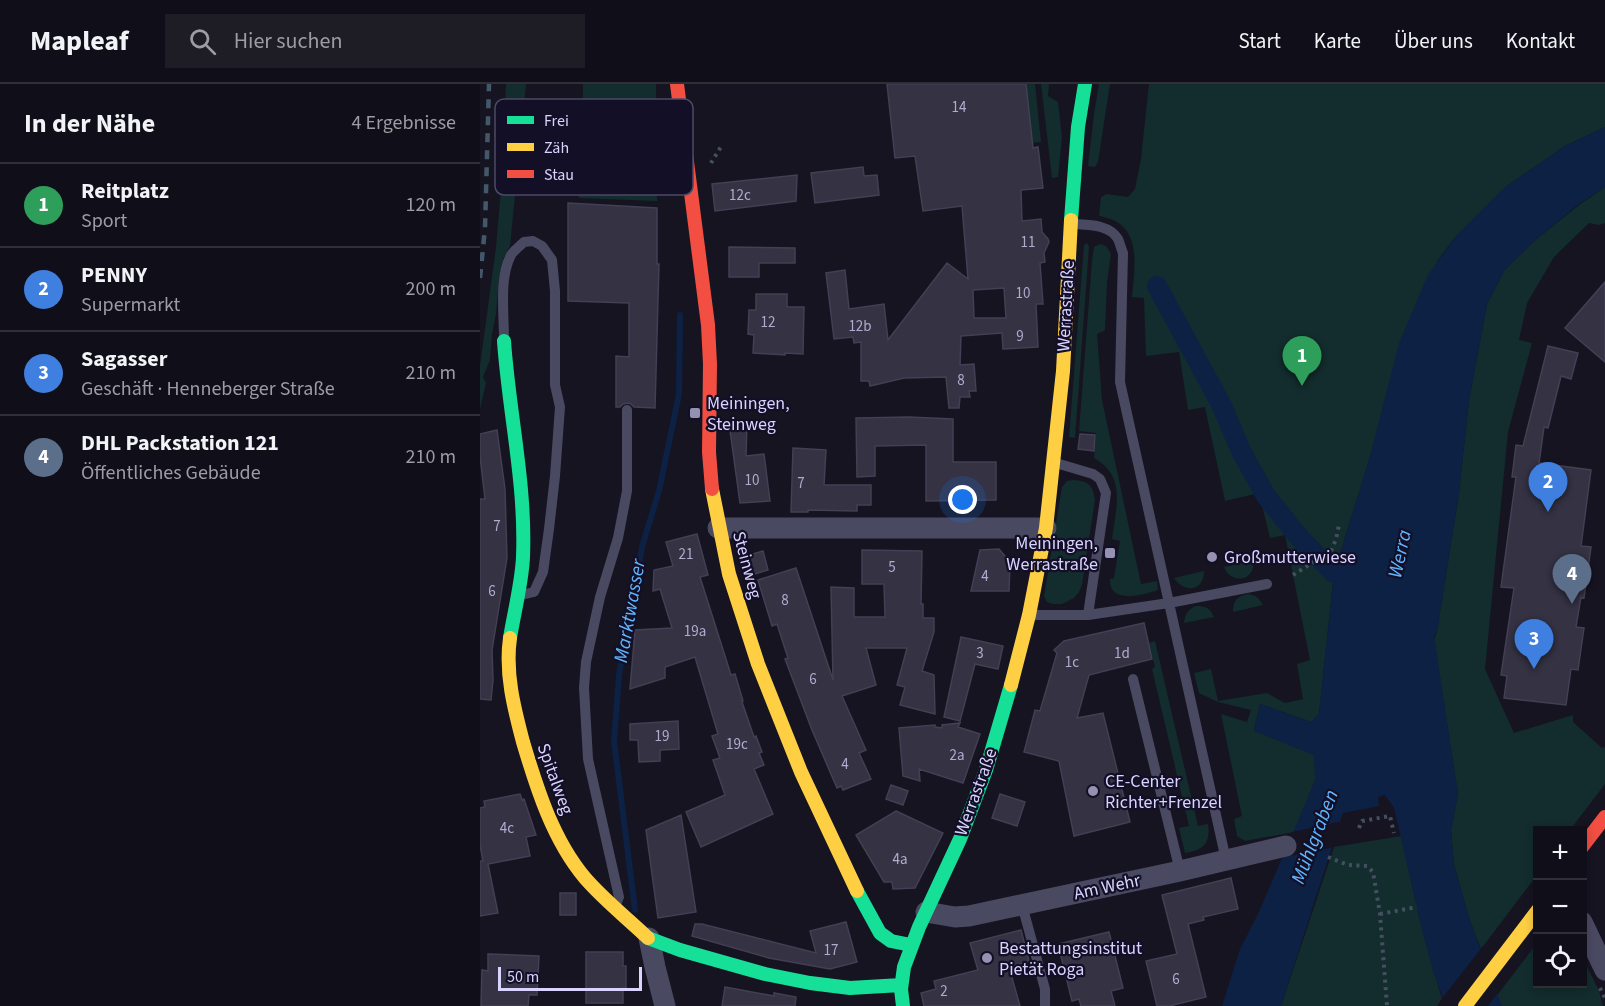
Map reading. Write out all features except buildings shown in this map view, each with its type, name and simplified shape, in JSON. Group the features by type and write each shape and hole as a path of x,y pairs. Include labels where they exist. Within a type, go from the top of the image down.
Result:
{"street":[{"name":"Steinweg","path":"677,84 679,99"},
{"name":"Werrastraße","path":"911,945 960,839 986,770 1029,615 1046,528 1054,462 1063,371 1070,223 1078,127 1085,84"},
{"name":"Steinweg","path":"691,195 708,325 711,485 729,574 758,664 805,782 857,891 880,933 891,941 911,945"},
{"name":"Spitalweg","path":"504,341 521,488 523,560 508,652 509,677 529,764 550,821 571,859 585,878 649,938 680,950 720,963 810,983 850,988 901,985"},
{"path":"718,528 1046,528"},
{"path":"1587,840 1605,817"},
{"name":"Am Wehr","path":"926,912 954,917 969,916 1287,846"},
{"path":"1465,1006 1533,917"},
{"path":"1587,932 1605,970"},
{"path":"649,938 665,1006"},
{"path":"903,1006 901,985 911,945"}],"lane":[{"path":"1070,223 1095,225 1108,230 1118,239 1123,253 1120,382 1226,860"},
{"path":"504,341 506,268 512,253 524,242 533,241 542,246 552,260 555,291 555,384 560,407 555,476 543,572 534,592 518,596"},
{"path":"614,907 619,897 588,759 584,688 586,662 600,597 618,538 627,491 627,410"},
{"path":"1054,462 1093,474 1100,479 1106,493 1088,615"},
{"path":"1029,615 1088,615 1169,603 1267,584"},
{"path":"1133,679 1180,871"},
{"path":"1022,905 1045,988 1045,1006"}],"path":[{"path":"1293,575 1331,551 1339,525"},
{"path":"1359,828 1362,821 1390,816 1394,834"},
{"path":"1328,857 1348,865 1367,866 1373,872 1380,914 1388,1006"},
{"path":"1380,914 1417,907"}],"green space":[{"path":"506,84 526,84 525,99 505,99"},
{"path":"583,84 656,84 656,99 582,99"},
{"path":"1026,84 1035,84 1041,142 971,150"},
{"path":"1041,84 1049,84 1048,96 1058,102 1062,138 1058,177 1052,178"},
{"path":"1099,84 1110,84 1098,162 1095,167 1088,166"},
{"name":"Großmutterwiese","path":"1149,84 1605,84 1605,127 1565,146 1504,188 1456,236 1438,260 1382,413 1334,573 1319,714 1311,722 1260,704 1254,730 1315,755 1315,781 1294,832 1245,841 1237,836 1234,819 1242,816 1221,714 1247,722 1251,710 1218,702 1199,693 1194,673 1211,669 1218,701 1267,693 1285,703 1303,699 1297,664 1310,660 1285,535 1270,538 1259,493 1225,501 1205,407 1188,410 1179,352 1146,356 1144,298 1132,297 1135,265 1132,243 1122,226 1111,219 1099,216 1101,197 1107,194 1128,197 1135,189 1141,159"},
{"path":"1605,187 1605,223 1599,225 1589,223 1554,257 1527,303 1519,340 1532,343 1508,432 1485,669 1514,733 1573,715 1573,722 1602,748 1605,747 1605,784 1573,826 1533,826 1533,880 1481,949 1470,921 1454,865 1451,830 1458,794 1434,640 1459,493 1469,400 1487,304 1504,271 1534,241"},
{"path":"500,195 515,195 510,246 503,259 490,360 483,377 486,383 480,409 480,366"},
{"path":"579,195 657,195 657,201 579,198"},
{"path":"1087,243 1089,247 1075,438 1069,437 1084,245"},
{"path":"1100,244 1106,246 1111,254 1105,330 1097,334 1102,400 1141,584 1157,581 1158,590 1136,596 1121,595 1111,587 1110,579 1114,578 1120,541 1112,539 1117,504 1115,484 1111,474 1094,458 1096,433 1079,431 1092,261 1094,247"},
{"path":"1067,481 1083,481 1089,485 1095,500 1082,585 1074,598 1062,604 1053,604 1047,602 1044,596 1062,487"},
{"path":"1253,561 1251,573 1242,578 1227,573 1224,567"},
{"path":"1204,571 1201,583 1193,588 1183,586 1174,578"},
{"path":"1248,594 1257,597 1263,605 1233,612 1236,600"},
{"path":"1196,606 1207,608 1214,617 1184,623 1187,612"},
{"path":"1155,641 1198,826 1208,824 1209,831 1207,841 1201,848 1185,853 1179,828 1189,826 1152,669 1155,667 1149,643"},
{"path":"1401,836 1421,925 1442,999 1437,1006 1281,1006 1334,847"},
{"path":"1533,948 1533,988 1587,988 1587,966 1599,991 1603,1006 1489,1006"}],"water":[{"path":"1605,127 1605,187 1579,204 1534,241 1504,271 1487,304 1469,400 1459,493 1437,631 1434,636 1458,794 1451,830 1454,865 1470,921 1502,1006 1446,1006 1433,971 1394,808 1385,795 1378,797 1379,806 1343,813 1281,1006 1222,1006 1240,949 1258,914 1315,781 1314,755 1254,731 1260,704 1311,722 1319,714 1334,573 1369,460 1399,343 1428,275 1456,236 1504,188 1565,146"}],"pier":[{"path":"1343,821 1334,847 1281,858 1292,832"},
{"path":"1483,946 1499,991 1488,1006 1442,1006 1440,1001"}],"waterway":[{"path":"1157,286 1221,404 1242,453 1266,496 1298,536 1334,573"},
{"name":"Marktwasser","path":"635,910 614,741 619,675 642,547 659,491 679,394 680,315"}],"railway":[{"path":"480,278 485,228 489,84"}],"traffic: fast":[{"path":"1071,220 1078,127 1085,84"},
{"path":"504,341 520,476 523,530 521,577 510,638"},
{"path":"903,1006 901,989 904,967 919,927 960,839 986,770 1011,685"},
{"path":"857,891 880,933 891,941 911,945"},
{"path":"648,938 680,950 765,974 810,983 850,988 901,985"}],"traffic: slow":[{"path":"1011,685 1029,615 1046,528 1063,371 1071,220"},
{"path":"712,489 729,574 758,664 801,772 857,891"},
{"path":"510,638 509,664 516,716 534,778 555,831 585,878 648,938"},
{"path":"1465,1006 1533,917"}],"traffic: jam":[{"path":"677,84 679,99"},
{"path":"691,195 708,325 709,452 712,489"},
{"path":"1587,840 1605,817"}],"place":[{"name":"Reitplatz","path":"1302,386"},
{"name":"Meiningen, Steinweg","path":"695,413"},
{"name":"PENNY","path":"1548,512"},
{"name":"Meiningen, Werrastraße","path":"1110,553"},
{"name":"Großmutterwiese","path":"1212,557"},
{"name":"DHL Packstation 121","path":"1572,604"},
{"name":"Sagasser","path":"1534,669"},
{"name":"CE-Center Richter+Frenzel","path":"1093,791"},
{"name":"Bestattungsinstitut Pietät Roga","path":"987,958"}],"water label":[{"name":"Werra","path":"1400,554"},
{"name":"Mühlgraben","path":"1315,837"}]}
